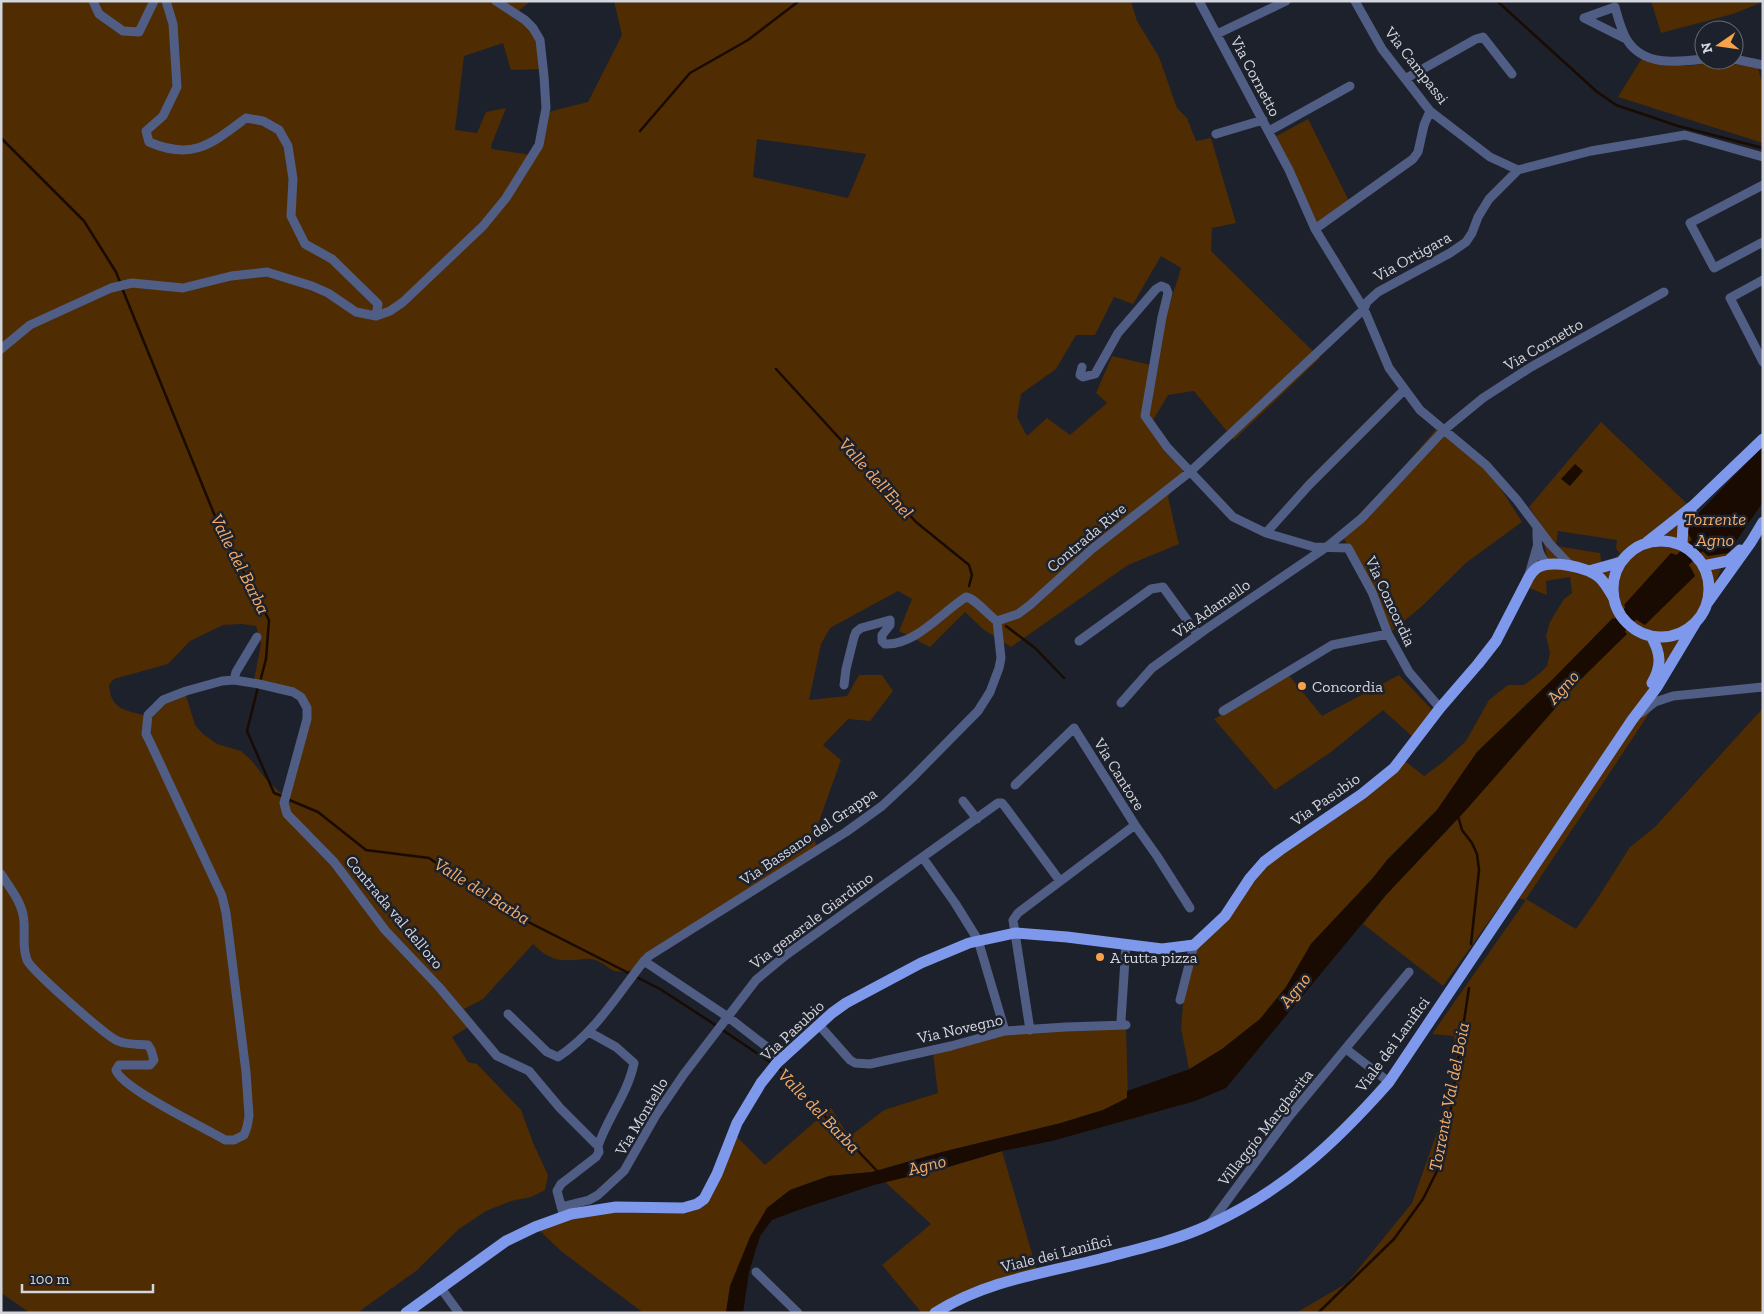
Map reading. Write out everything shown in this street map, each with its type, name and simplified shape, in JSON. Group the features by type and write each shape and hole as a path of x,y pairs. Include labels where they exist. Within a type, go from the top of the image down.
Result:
{"main road":[{"path":"1613,597 1615,573 1621,562 1631,551 1647,542 1694,505 1763,439"},
{"path":"1682,544 1683,526 1694,505"},
{"path":"1703,566 1728,561 1735,556 1763,522"},
{"path":"1547,564 1557,564 1589,571 1599,577 1608,586 1618,611 1626,622 1638,631 1651,636 1667,636 1683,632 1696,622 1763,522"},
{"path":"1647,542 1666,541 1682,544 1695,556 1703,566 1708,579 1706,606"},
{"path":"1589,571 1621,562"},
{"name":"Via Pasubio","path":"406,1313 506,1241 563,1212 616,1207 683,1208 697,1204 704,1199 709,1191 737,1123 776,1064 846,1003 865,991 937,956 978,940 1015,933 1067,937 1162,949 1194,945 1225,916 1250,878 1264,862 1362,794 1394,768 1440,708 1496,641 1529,576 1536,568 1547,564"},
{"name":"Viale dei Lanifici","path":"935,1313 972,1293 1003,1282 1148,1246 1208,1225 1264,1196 1318,1155 1354,1121 1389,1082 1632,720 1657,687 1696,622"},
{"name":"Viale dei Lanifici","path":"1632,720 1656,676 1660,659 1658,647 1651,636"}],"street":[{"path":"92,1 99,14 123,31 139,32 154,1"},
{"path":"166,1 173,24 177,86 163,116 146,131 149,142 164,148 179,150 198,149 218,138 246,118 263,121 279,130 288,146 293,179 291,216 305,244 332,259 378,304 376,316"},
{"path":"1,349 30,325 111,288 132,283 183,288 231,276 267,272 328,293 356,312 376,316 390,311 403,302 483,226 506,198 539,145 546,108 540,40 533,28 525,20 496,1"},
{"name":"Via Cornetto","path":"1199,1 1289,170 1315,229 1364,309 1389,368 1420,410 1486,464 1563,559 1573,568"},
{"name":"Via Cornetto","path":"1217,34 1286,1"},
{"name":"Via Campassi","path":"1355,1 1382,49 1430,111 1490,157 1518,170"},
{"path":"1626,39 1584,18 1615,7 1626,39 1633,48 1647,56 1666,62 1694,60"},
{"path":"1405,79 1476,39 1483,37 1512,74"},
{"path":"1744,61 1763,65"},
{"name":"Via Cornetto","path":"1269,132 1350,86"},
{"path":"1315,229 1413,160 1418,152 1424,125 1430,111"},
{"path":"1216,134 1262,120"},
{"path":"1518,170 1591,151 1685,135 1763,157"},
{"name":"Via Ortigara","path":"1191,471 1364,309 1367,302 1378,292 1450,253 1466,242 1489,199 1518,170"},
{"path":"1763,185 1690,223 1714,268 1763,242"},
{"path":"1763,280 1730,298 1759,346 1763,362"},
{"name":"Via Concordia","path":"1080,374 1095,374 1118,333 1156,289 1161,286 1166,288 1168,293 1145,416 1167,447 1233,517 1266,533 1314,547 1348,548 1372,592 1388,634 1409,672 1440,708"},
{"name":"Via Cornetto","path":"1328,546 1362,518 1444,430 1483,398 1531,367 1664,292"},
{"path":"1266,533 1310,485 1404,390"},
{"name":"Contrada Rive","path":"997,621 1018,614 1030,605 1092,549 1191,471"},
{"path":"1529,576 1537,547 1537,526"},
{"name":"Via Adamello","path":"1121,703 1152,668 1328,546"},
{"path":"1537,547 1541,558 1547,564"},
{"path":"1079,641 1151,589 1163,587 1198,636"},
{"path":"844,685 854,636 861,628 890,620 890,625 882,635 882,641 885,644 894,645 922,630 966,597 970,598 997,621"},
{"name":"Via Bassano del Grappa","path":"508,1014 547,1052 558,1057 589,1032 649,956 846,832 882,806 978,711 990,692 1001,658 997,621"},
{"path":"1223,711 1332,645 1388,634"},
{"path":"234,680 236,672 258,637"},
{"name":"Contrada val dell'oro","path":"1,874 20,902 24,922 23,942 27,963 66,999 118,1041 148,1046 152,1050 154,1060 150,1065 119,1065 116,1070 118,1076 134,1090 225,1140 234,1140 244,1135 249,1116 246,1072 226,913 222,896 146,734 148,715 157,704 169,697 222,680 256,683 294,692 301,697 307,708 307,719 284,803 287,814 334,862 385,930 439,987 497,1056 529,1071 560,1108 598,1146"},
{"path":"1657,687 1673,696"},
{"path":"1632,720 1655,702 1673,696 1763,687"},
{"name":"Via Cantore","path":"1014,784 1074,728 1135,825 1018,913 1014,920 1015,933"},
{"path":"964,801 976,819"},
{"path":"1005,1031 978,940 956,903 923,858 998,803 1002,803 1060,881"},
{"path":"1135,825 1190,908"},
{"name":"Via generale Giardino","path":"726,1019 756,980 786,955 910,864 923,858"},
{"path":"1015,933 1030,1030"},
{"name":"Via Novegno","path":"819,1025 850,1060 862,1064 870,1064 951,1046 1005,1031 1123,1023 1126,944"},
{"path":"1180,1000 1194,945"},
{"path":"644,961 726,1019 776,1064"},
{"name":"Villaggio Margherita","path":"1208,1225 1288,1118 1409,972"},
{"name":"Via Montello","path":"563,1212 594,1197 608,1187 624,1171 656,1115 726,1019"},
{"path":"563,1212 557,1191 562,1184 596,1157 599,1152 598,1146 603,1132 630,1080 634,1063 616,1047 589,1032"},
{"path":"1346,1049 1389,1082"},
{"path":"756,1272 798,1313"},
{"path":"440,1287 459,1313"}],"shaded area":[{"path":"1,1 531,1 513,15 532,28 538,42 542,69 511,70 503,43 464,56 455,130 477,133 486,112 506,108 491,146 492,149 532,155 544,113 588,102 622,35 614,1 1131,1 1137,21 1159,57 1177,108 1187,118 1196,141 1211,138 1236,223 1212,228 1211,251 1320,358 1234,440 1194,391 1168,395 1149,427 1183,471 1168,497 1179,544 1128,565 1011,647 984,630 965,612 930,647 899,631 912,599 898,591 830,628 821,644 809,700 847,696 859,675 882,675 893,691 870,721 848,719 823,745 841,760 813,838 819,849 632,970 614,971 592,959 555,959 533,944 483,999 464,1009 475,1023 452,1037 468,1062 477,1064 521,1110 548,1175 545,1190 531,1197 511,1201 486,1211 459,1229 416,1271 357,1313 30,1313 1,1293","holes":["757,139 866,154 866,155 848,198 753,177","1161,256 1181,268 1151,365 1112,356 1096,393 1107,403 1070,435 1047,418 1027,436 1017,417 1021,394 1056,369 1076,335 1095,335 1114,297 1133,304","241,624 256,626 261,644 254,680 301,694 309,706 285,797 241,751 217,744 203,734 195,725 184,689 147,716 120,708 110,693 109,685 114,679 168,664 190,641 223,625"]},
{"path":"1651,1 1763,1 1733,14 1710,20 1694,20 1694,24 1661,33"},
{"path":"1644,55 1667,64 1694,65 1694,70 1744,70 1744,65 1758,67 1763,88 1763,143 1618,97"},
{"path":"1308,119 1351,205 1317,231 1271,139"},
{"path":"1601,422 1698,514 1687,531 1708,556 1728,553 1705,606 1666,667 1656,703 1526,899 1576,929 1630,847 1655,827 1763,708 1763,1313 1296,1313 1347,1283 1412,1203 1458,1073 1454,1036 1432,1034 1526,900 1507,896 1443,986 1363,924 1386,895 1465,811 1580,680 1626,634 1613,618 1477,752 1437,810 1388,859 1372,879 1311,944 1286,987 1260,1019 1222,1049 1189,1069 1181,1028 1188,944 1210,932 1263,863 1401,758 1424,776 1442,763 1466,741 1489,700 1508,685 1524,685 1547,666 1550,653 1546,636 1550,622 1564,599 1572,593 1570,577 1546,581 1547,595 1524,586 1548,561 1539,522 1529,507","holes":["1558,531 1617,540 1616,548 1620,554 1602,564 1600,553 1556,546"]},
{"path":"1438,427 1491,473 1522,522 1467,562 1421,607 1392,631 1341,533 1397,475"},
{"path":"1287,673 1322,716 1399,675 1435,713 1415,739 1383,710 1331,752 1275,790 1214,719 1230,710 1227,704 1249,690 1258,692"},
{"path":"1126,1027 1128,1098 1103,1110 1061,1123 942,1152 872,1172 829,1176 790,1190 767,1208 730,1286 726,1313 641,1313 641,1311 561,1251 537,1228 562,1218 697,1203 732,1132 765,1165 831,1108 849,1137 884,1110 938,1093 932,1046 977,1036"},
{"path":"1002,1151 1038,1274 936,1313 922,1313 882,1265 931,1224 885,1182 948,1167"}],"water":[{"name":"Torrente Agno","path":"1763,446 1763,502 1728,553 1708,556 1694,544 1687,531 1698,514"},
{"path":"1575,464 1583,471 1570,486 1561,479"},
{"name":"Torrente Agno","path":"1671,553 1686,562 1695,576 1645,625 1632,617 1624,605"},
{"path":"1613,618 1627,634 1580,680 1465,811 1386,895 1226,1088 1195,1101 1052,1141 1002,1151 948,1167 874,1185 772,1220 760,1236 749,1272 743,1313 726,1313 730,1286 750,1237 767,1208 790,1190 829,1176 872,1172 942,1152 1061,1123 1103,1110 1127,1098 1127,1091 1190,1069 1222,1049 1260,1019 1286,987 1311,944 1372,879 1388,859 1437,810 1477,752"}],"waterway":[{"path":"640,131 690,73 748,40 799,1"},
{"path":"1497,1 1596,91 1616,105 1678,126 1763,148"},
{"name":"Valle del Barba","path":"1,138 84,221 116,272 120,282"},
{"name":"Valle del Barba","path":"122,288 219,526 269,620 266,659 260,682"},
{"name":"Valle dell'Enel","path":"776,369 916,522 969,565 972,575 969,586"},
{"name":"Agno","path":"1669,574 1711,531"},
{"name":"Agno","path":"1605,641 1645,598"},
{"name":"Valle dell'Enel","path":"1006,626 1035,648 1064,678"},
{"name":"Valle del Barba","path":"258,687 247,731 274,793 282,796"},
{"name":"Valle del Barba","path":"287,799 318,812 366,850 429,858 503,909 660,989 717,1026"},
{"name":"Torrente Val del Boia","path":"1458,816 1462,830 1472,843 1477,854 1479,870 1471,944"},
{"name":"Torrente Val del Boia","path":"1318,1313 1394,1239 1423,1199 1439,1167 1443,1157 1469,988"},
{"name":"Valle del Barba","path":"721,1029 773,1064"},
{"name":"Valle del Barba","path":"778,1067 879,1173"}],"place":[{"name":"Concordia","path":"1302,686"},
{"name":"A tutta pizza","path":"1100,957"}]}
